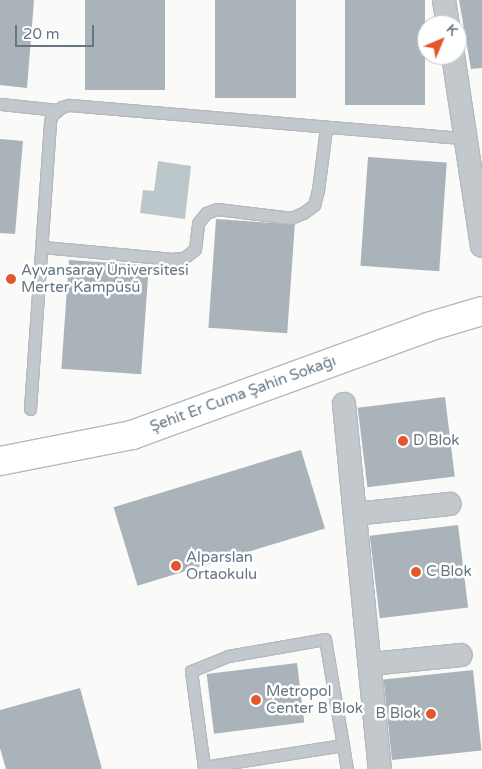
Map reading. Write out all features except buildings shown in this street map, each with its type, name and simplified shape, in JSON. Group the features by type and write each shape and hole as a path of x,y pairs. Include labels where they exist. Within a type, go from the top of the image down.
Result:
{"main road":[{"name":"Şehit Er Cuma Şahin Sokağı","path":"0,461 132,435 428,327 482,311"}],"street":[{"path":"444,0 446,15"},
{"path":"454,65 482,246"},
{"path":"344,404 380,769"},
{"path":"355,514 449,504"},
{"path":"370,664 462,655"}],"lane":[{"path":"0,104 57,110 69,105 326,128 465,138"},
{"path":"30,409 43,247 50,121 57,110"},
{"path":"43,247 172,259 184,258 195,249 198,223 206,213 217,209 291,218 303,213 314,205 318,190 326,128"},
{"path":"343,745 204,767 191,671 228,656 325,639 343,745 347,769"}],"shaded area":[{"path":"158,161 191,166 185,219 140,213 143,190 154,191"}],"place":[{"name":"Ayvansaray Üniversitesi Merter Kampüsü","path":"11,279"},
{"name":"D Blok","path":"403,441"},
{"name":"Alparslan Ortaokulu","path":"176,566"},
{"name":"C Blok","path":"416,572"},
{"name":"Metropol Center B Blok","path":"256,700"},
{"name":"B Blok","path":"431,714"}]}
